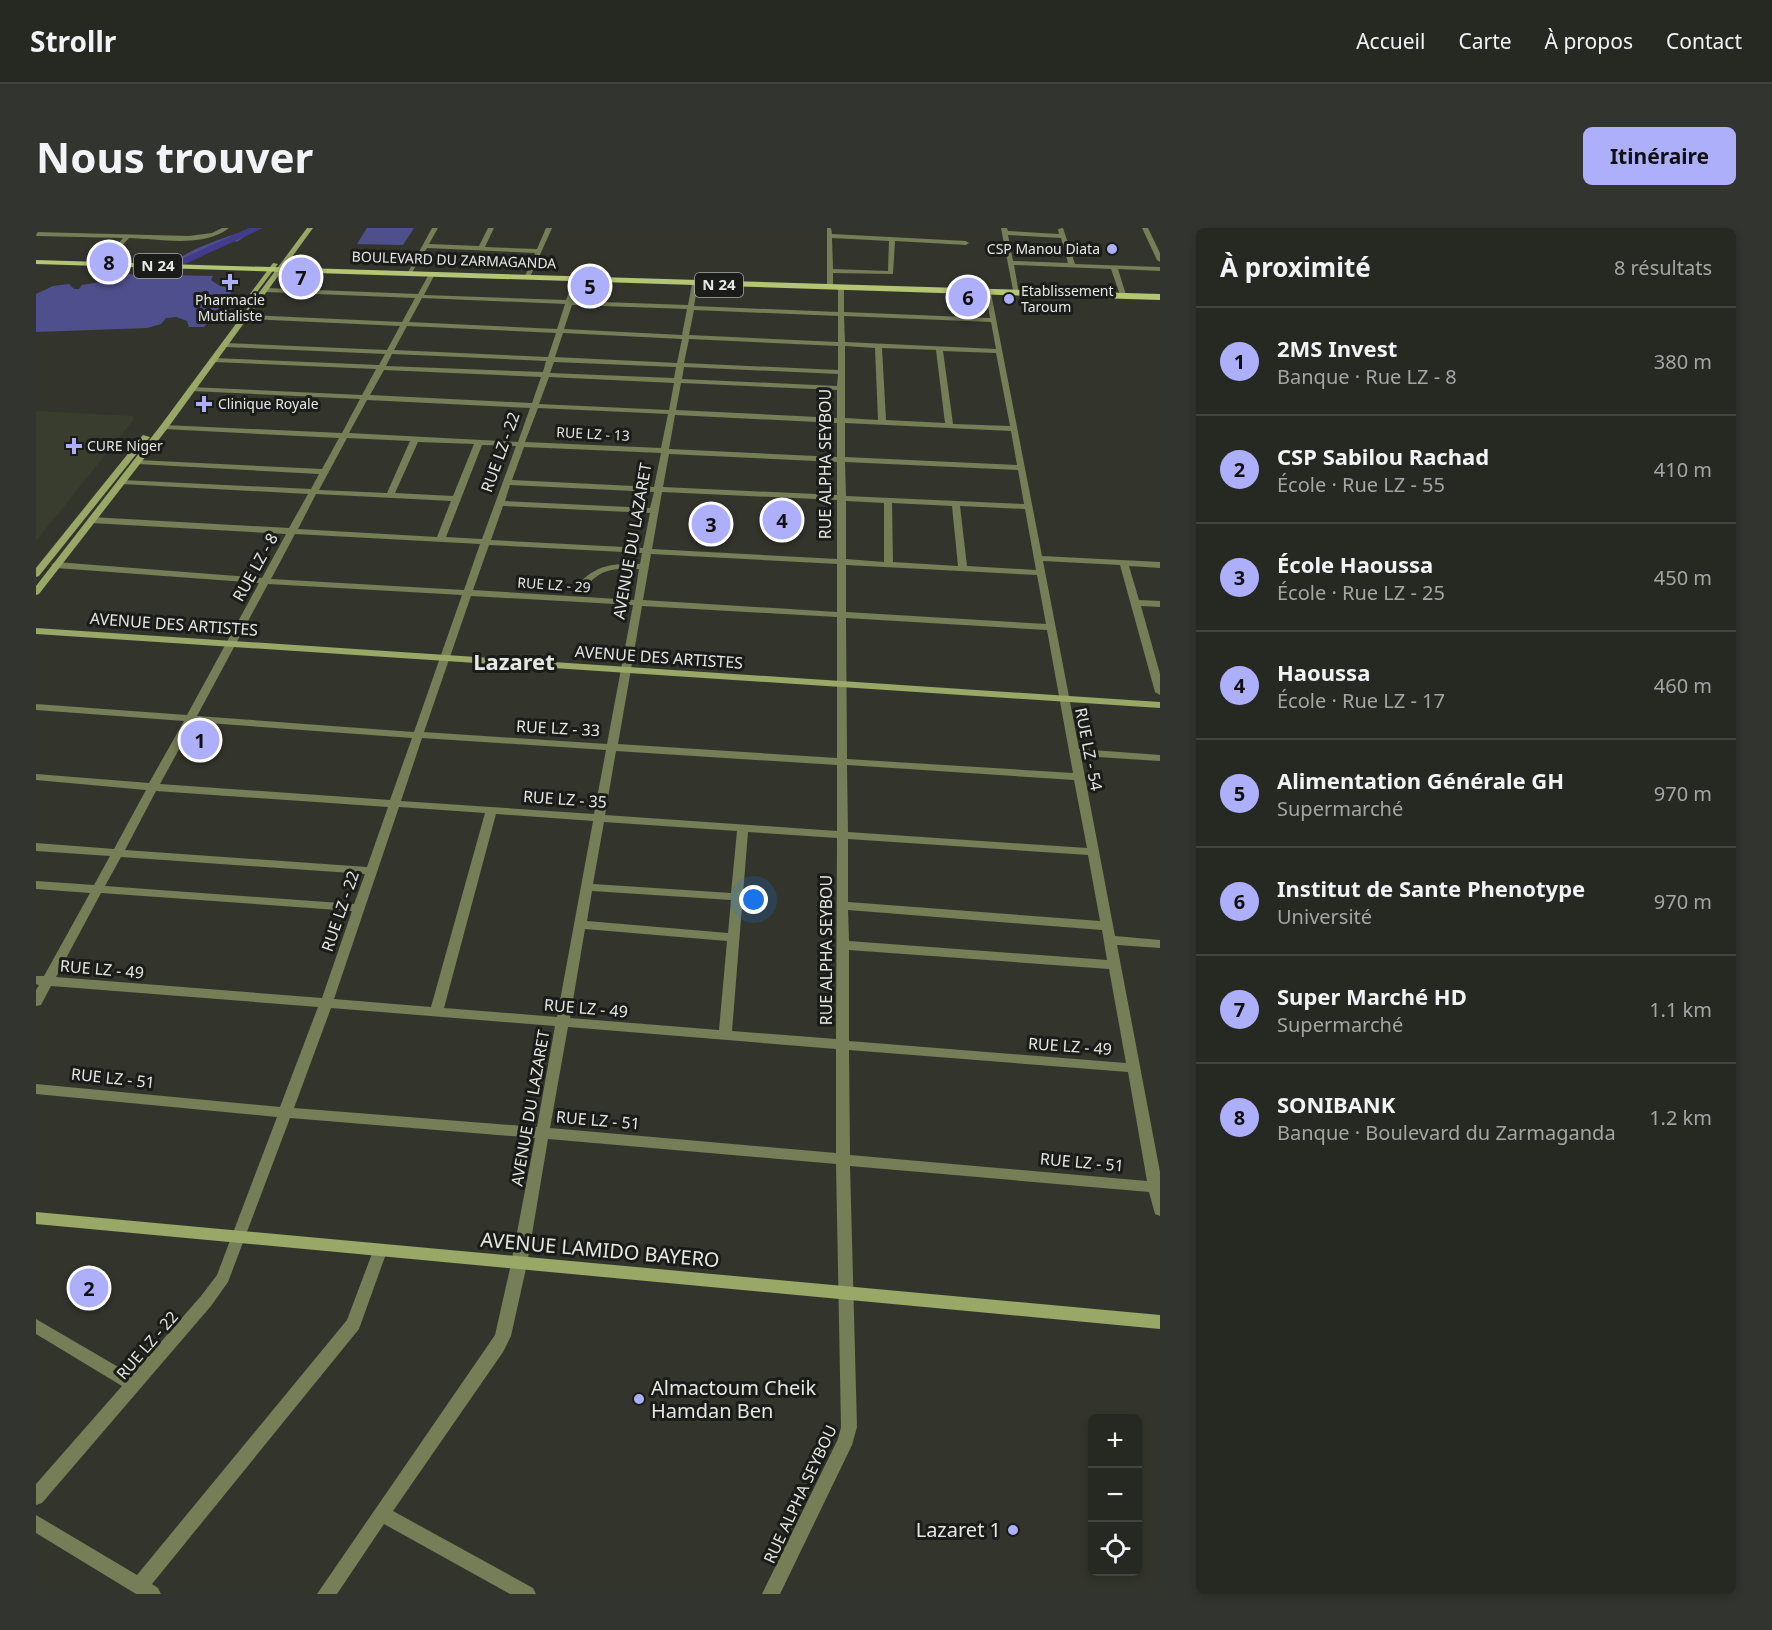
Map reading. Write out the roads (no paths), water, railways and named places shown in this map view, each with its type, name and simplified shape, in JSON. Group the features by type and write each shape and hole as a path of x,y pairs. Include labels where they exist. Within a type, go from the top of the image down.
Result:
{"main road":[{"path":"36,592 164,427 266,290 302,228"},
{"path":"38,570 310,228"},
{"name":"BOULEVARD DU ZARMAGANDA","path":"36,264 277,268 576,281 1123,295 1160,298"},
{"name":"BOULEVARD DU ZARMAGANDA","path":"48,264 277,268 988,294 1015,292 1160,298"},
{"name":"AVENUE DES ARTISTES","path":"36,631 445,656 1160,705"},
{"name":"AVENUE LAMIDO BAYERO","path":"36,1218 1160,1322"}],"street":[{"path":"81,236 89,228"},
{"path":"148,237 158,228"},
{"path":"36,234 201,238 226,228"},
{"path":"409,273 435,228"},
{"path":"481,249 491,228"},
{"path":"528,276 549,228"},
{"name":"RUE ALPHA SEYBOU","path":"771,1594 846,1440 849,1427 843,1160 841,314 830,270 829,228"},
{"path":"901,228 902,240"},
{"path":"1061,228 1072,266"},
{"path":"1145,228 1159,256"},
{"path":"1015,292 1004,231 1063,236"},
{"path":"829,236 966,243"},
{"path":"102,264 127,237"},
{"path":"830,270 891,273 892,239"},
{"path":"425,246 539,251"},
{"path":"1011,263 1160,269"},
{"path":"1114,267 1123,295"},
{"name":"RUE LZ - 8","path":"36,1002 42,980 97,889 431,275"},
{"name":"RUE LZ - 22","path":"36,1497 216,1290 223,1278 287,1113 326,1004 467,593 546,374 576,281"},
{"name":"AVENUE DU LAZARET","path":"326,1594 503,1336 519,1264 695,284"},
{"path":"266,290 993,320"},
{"name":"RUE LZ - 54","path":"988,294 1160,1205"},
{"path":"246,317 999,351"},
{"path":"225,345 841,372"},
{"path":"878,345 882,423"},
{"path":"939,348 949,426"},
{"path":"213,360 841,388"},
{"path":"191,389 1014,429"},
{"name":"RUE LZ - 13","path":"164,427 1021,468"},
{"path":"390,496 415,439"},
{"path":"440,540 478,442"},
{"path":"137,462 323,472"},
{"path":"122,482 456,499"},
{"path":"507,482 1029,507"},
{"path":"888,500 889,565"},
{"path":"499,503 654,511"},
{"path":"956,504 963,570"},
{"path":"91,520 1041,573"},
{"path":"1038,558 1160,565"},
{"path":"1124,563 1160,692"},
{"name":"RUE LZ - 29","path":"56,565 264,581 1051,627"},
{"path":"581,587 596,570 616,566 644,567"},
{"path":"1135,603 1160,604"},
{"path":"1148,651 1160,651"},
{"name":"RUE LZ - 33","path":"36,707 419,735 1079,777"},
{"path":"1074,752 1160,758"},
{"name":"RUE LZ - 35","path":"36,777 1093,852"},
{"path":"436,1013 490,811"},
{"path":"725,1035 743,828"},
{"path":"36,847 371,871"},
{"path":"36,885 358,908"},
{"path":"586,887 737,897"},
{"path":"843,906 1107,926"},
{"path":"580,925 732,937"},
{"path":"1110,940 1160,944"},
{"path":"843,945 1114,965"},
{"name":"RUE LZ - 49","path":"42,980 1133,1068"},
{"name":"RUE LZ - 51","path":"36,1089 287,1113 1156,1187"},
{"path":"36,1522 145,1590 353,1324 380,1251"},
{"path":"36,1326 134,1385"},
{"path":"382,1514 527,1594"}],"waterway":[{"path":"181,262 258,228"}],"place":[{"name":"CSP Manou Diata","path":"1112,249"},
{"name":"SONIBANK","path":"109,262"},
{"name":"Super Marché HD","path":"301,277"},
{"name":"Pharmacie Mutialiste","path":"230,282"},
{"name":"Alimentation Générale GH","path":"590,286"},
{"name":"Institut de Sante Phenotype","path":"968,297"},
{"name":"Etablissement Taroum","path":"1009,299"},
{"name":"Clinique Royale","path":"204,404"},
{"name":"CURE Niger","path":"74,446"},
{"name":"Haoussa","path":"782,520"},
{"name":"École Haoussa","path":"711,524"},
{"name":"2MS Invest","path":"200,740"},
{"name":"CSP Sabilou Rachad","path":"89,1288"},
{"name":"Almactoum Cheik Hamdan Ben","path":"639,1399"},
{"name":"Lazaret 1","path":"1013,1530"}],"district":[{"name":"Lazaret","path":"514,662"}]}
